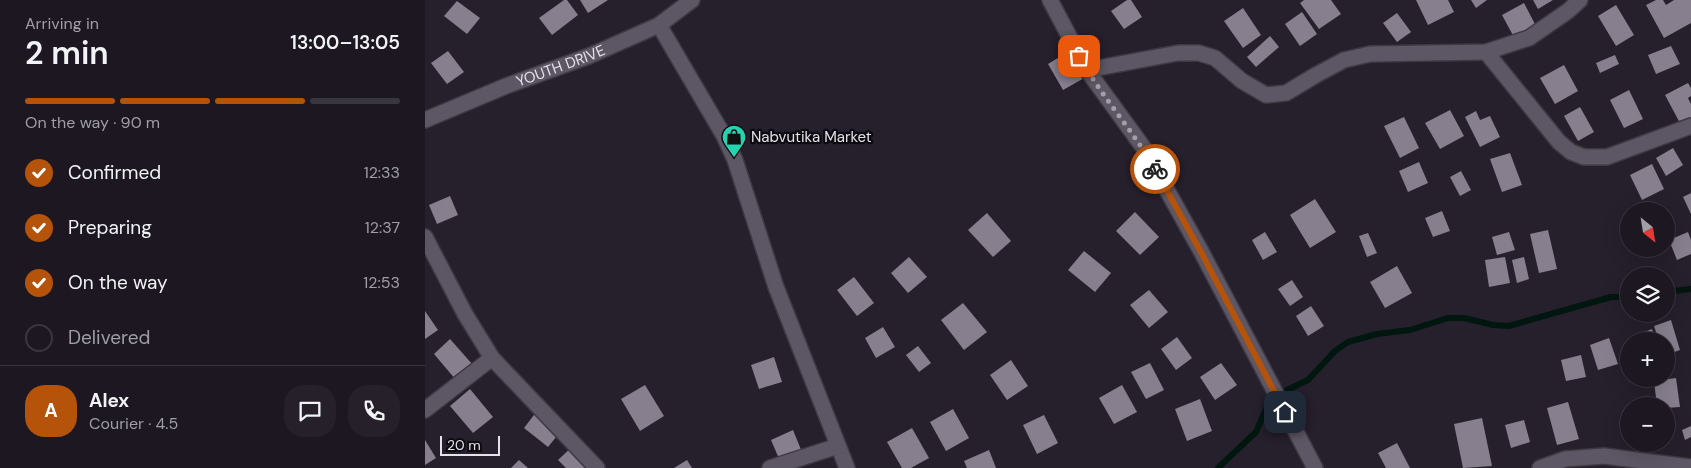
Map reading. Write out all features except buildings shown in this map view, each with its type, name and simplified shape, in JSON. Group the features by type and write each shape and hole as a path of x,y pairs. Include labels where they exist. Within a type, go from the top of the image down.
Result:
{"street":[{"name":"YOUTH DRIVE","path":"425,120 506,86 589,56 659,25 692,0"},
{"path":"1050,0 1087,70 1143,147 1315,468"},
{"path":"1087,70 1178,53 1199,53 1215,58 1242,81 1266,94 1286,93 1344,60 1370,54 1486,52 1529,38 1568,11 1580,0"},
{"path":"659,25 724,136 735,160 776,287 847,468"},
{"path":"1486,52 1559,142 1571,152 1584,157 1607,157 1691,126"},
{"path":"425,237 465,314 492,358 597,468"},
{"path":"425,410 492,358"},
{"path":"770,468 838,446"},
{"path":"1540,468 1565,459 1604,456 1691,467"}],"waterway":[{"path":"1675,291 1691,289"},
{"path":"1218,468 1256,432 1269,402 1287,390 1308,380 1335,351 1348,342 1377,334 1410,330 1448,318 1464,318 1493,325 1509,326 1611,297 1620,297"}],"way so far":[{"path":"1079,56 1087,70 1143,147 1155,169"}],"place":[{"name":"Nabvutika Market","path":"734,158"}],"route":[{"path":"1155,169 1285,412"}]}
